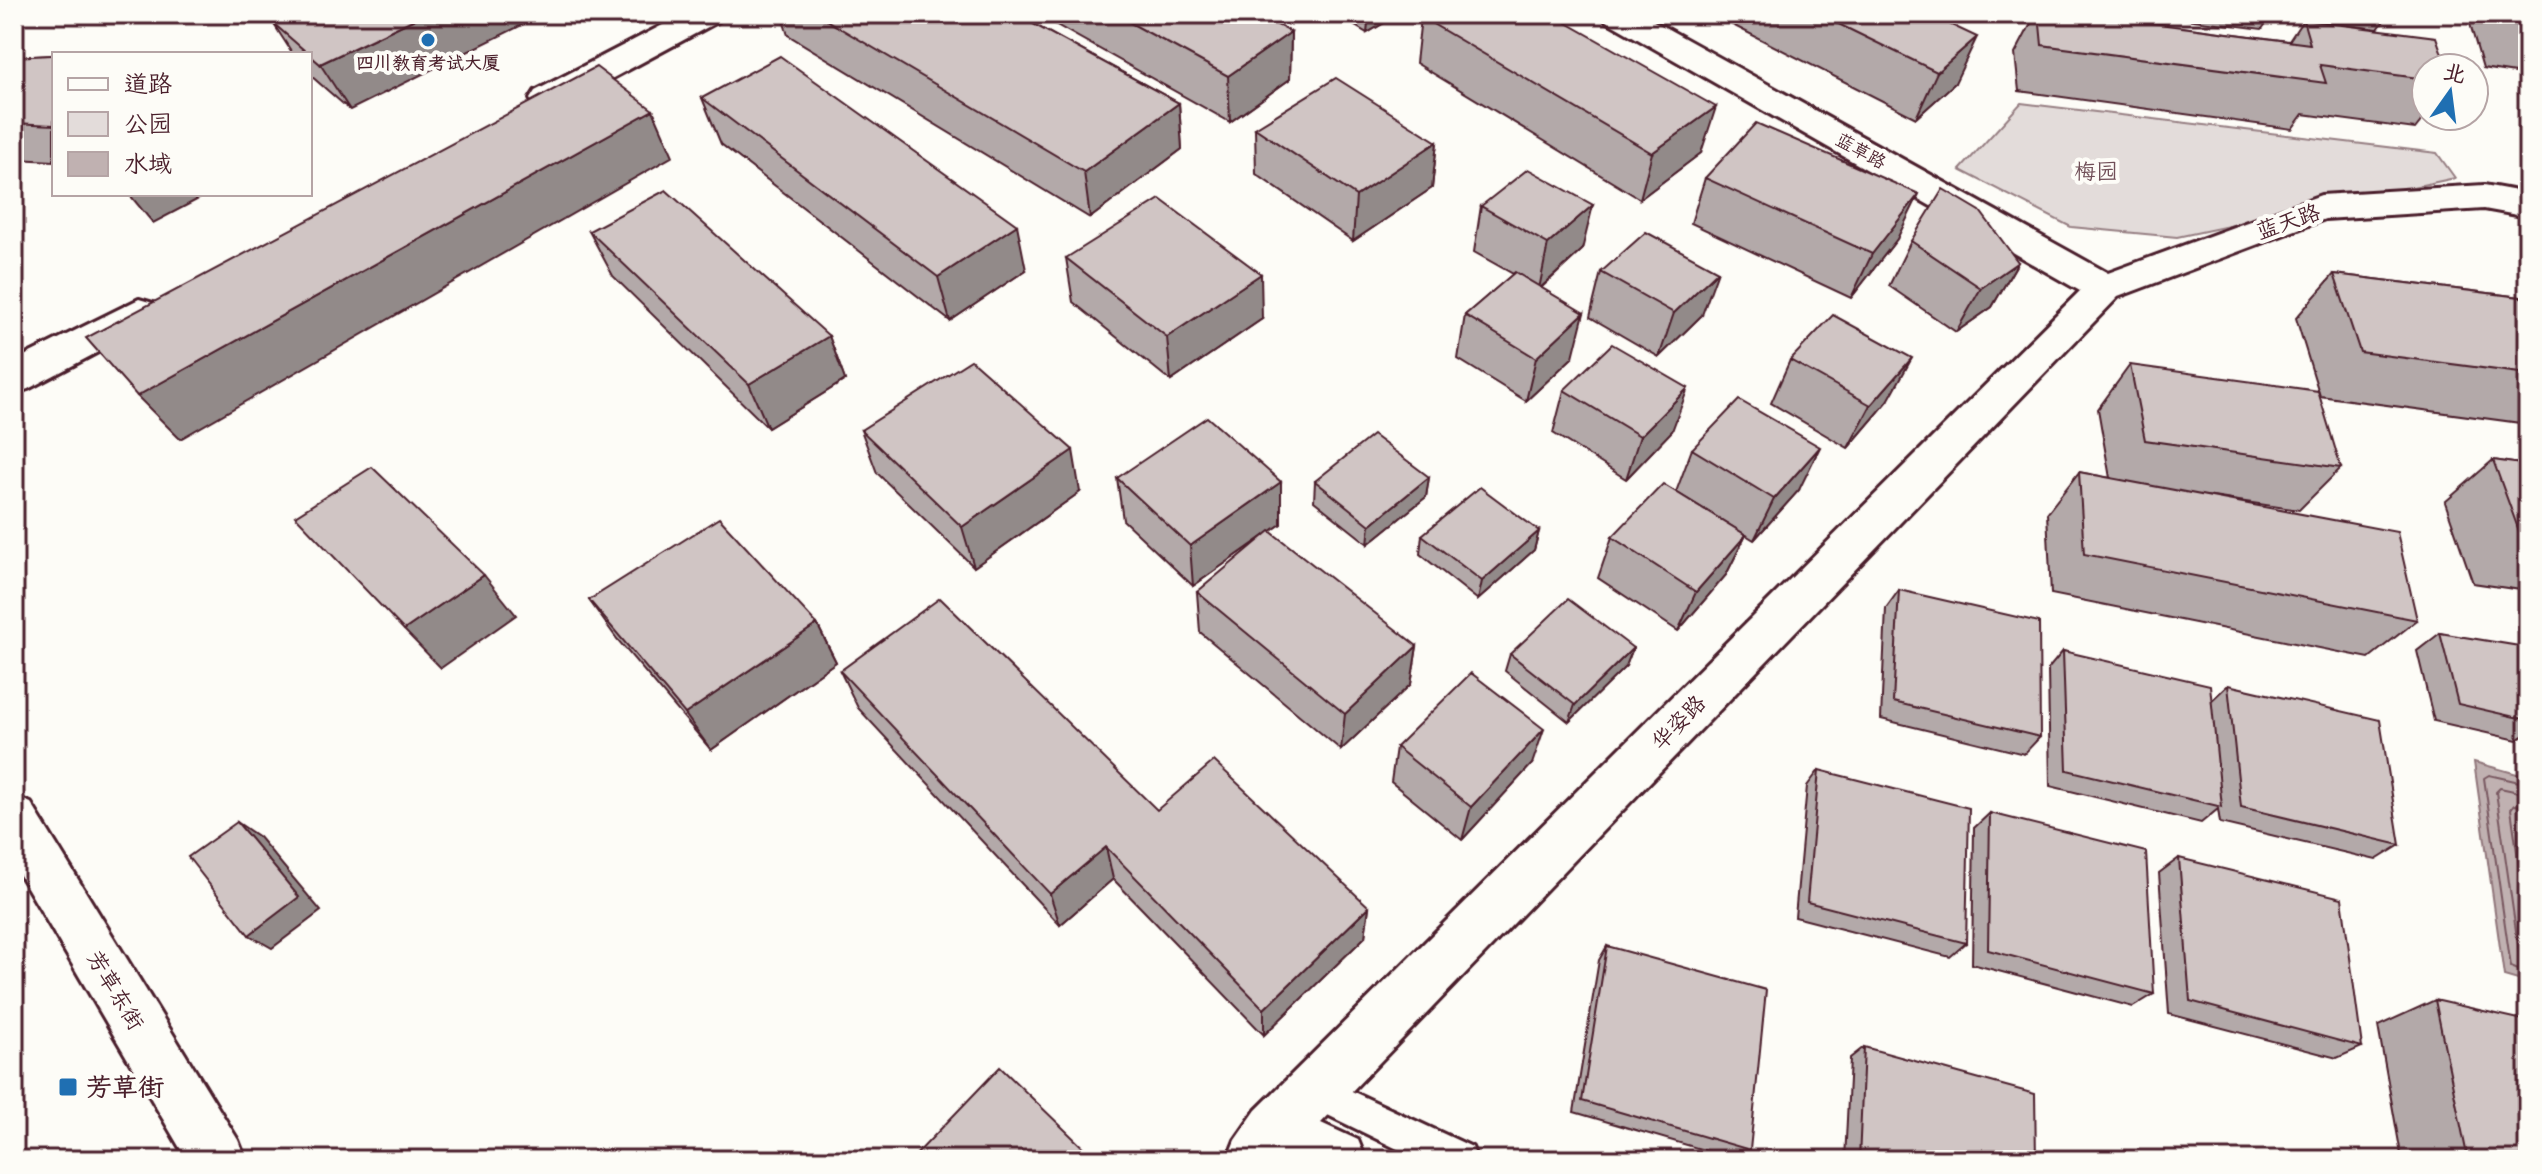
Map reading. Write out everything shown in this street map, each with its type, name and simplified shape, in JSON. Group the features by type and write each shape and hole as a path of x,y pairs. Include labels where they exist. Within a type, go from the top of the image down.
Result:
{"street":[{"path":"524,111 708,14"},
{"name":"蓝草路","path":"1617,14 2105,288"},
{"name":"蓝天路","path":"2105,288 2321,207 2484,197 2528,205"},
{"name":"华姿路","path":"1266,1145 1315,1091 2105,288"},
{"path":"14,379 170,297"},
{"name":"芳草东街","path":"14,819 218,1160"},
{"path":"1266,1145 1338,1160"}],"lane":[{"path":"1315,1091 1459,1160"}],"green space":[{"name":"梅园","path":"2021,103 2437,153 2455,178 2177,237 2071,227 1960,170"}],"water":[{"path":"2474,762 2528,777 2528,983 2504,976"}],"building":[{"path":"292,14 425,14 320,64 312,57 312,52 306,52 273,23"},
{"path":"816,14 1015,14 1179,103 1084,172"},
{"path":"1114,14 1256,14 1291,32 1228,76"},
{"path":"1426,14 1551,14 1716,107 1652,153 1421,17"},
{"path":"1818,14 1928,14 1977,37 1937,72"},
{"path":"2039,14 2083,14 2310,44 2303,20 2436,37 2441,52 2410,52 2410,77 2320,65 2326,83 2042,45"},
{"path":"2519,14 2528,14 2528,23 2522,22"},
{"path":"52,55 52,125 14,123 14,57"},
{"path":"780,56 1017,225 938,277 702,98"},
{"path":"596,67 653,110 137,396 86,338"},
{"path":"1336,78 1437,142 1356,196 1255,128"},
{"path":"1756,123 1919,194 1872,254 1705,178"},
{"path":"1528,169 1593,205 1548,244 1481,206"},
{"path":"1943,189 1980,211 2018,262 1981,288 1911,241"},
{"path":"666,190 829,336 749,384 589,231"},
{"path":"1160,199 1261,274 1167,337 1066,258"},
{"path":"1646,232 1718,271 1674,313 1601,272"},
{"path":"1515,272 1584,313 1536,358 1465,315"},
{"path":"2334,274 2528,298 2528,374 2360,352"},
{"path":"1833,315 1912,358 1871,405 1790,360"},
{"path":"1612,344 1688,388 1640,436 1564,390"},
{"path":"971,360 1073,450 962,527 861,430"},
{"path":"2130,365 2318,391 2341,468 2145,440"},
{"path":"1739,400 1820,447 1774,499 1692,449"},
{"path":"1207,417 1281,482 1190,546 1117,478"},
{"path":"1373,435 1429,477 1370,525 1315,481"},
{"path":"2493,460 2528,465 2528,543 2523,542"},
{"path":"372,467 484,575 404,630 295,516"},
{"path":"2079,472 2397,532 2417,620 2084,554"},
{"path":"1663,484 1746,535 1696,592 1612,537"},
{"path":"1480,487 1539,531 1482,581 1422,535"},
{"path":"719,518 817,624 685,714 589,600"},
{"path":"1270,531 1417,646 1345,714 1197,592"},
{"path":"1899,590 2039,622 2040,737 1893,702"},
{"path":"940,598 1157,810 1214,761 1369,907 1264,1009 1106,847 1050,894 840,671"},
{"path":"1568,599 1633,648 1575,705 1510,654"},
{"path":"2440,633 2525,647 2528,659 2528,720 2458,704"},
{"path":"2063,651 2210,685 2222,807 2067,770"},
{"path":"1471,673 1544,729 1471,807 1396,747"},
{"path":"2228,685 2380,720 2400,845 2241,807"},
{"path":"1819,770 1969,808 1966,943 1807,902"},
{"path":"1990,813 2146,852 2154,994 1988,950"},
{"path":"237,822 299,897 249,935 188,857"},
{"path":"2179,858 2342,898 2362,1047 2190,1001"},
{"path":"1607,946 1766,990 1750,1150 1582,1101"},
{"path":"2435,1000 2528,1021 2528,1160 2468,1160"},
{"path":"1864,1047 2035,1094 2036,1160 1859,1160"},
{"path":"1000,1067 1096,1160 911,1160"}],"place":[{"name":"四川教育考试大厦","path":"428,40"},
{"name":"芳草街","path":"68,1087"}]}
